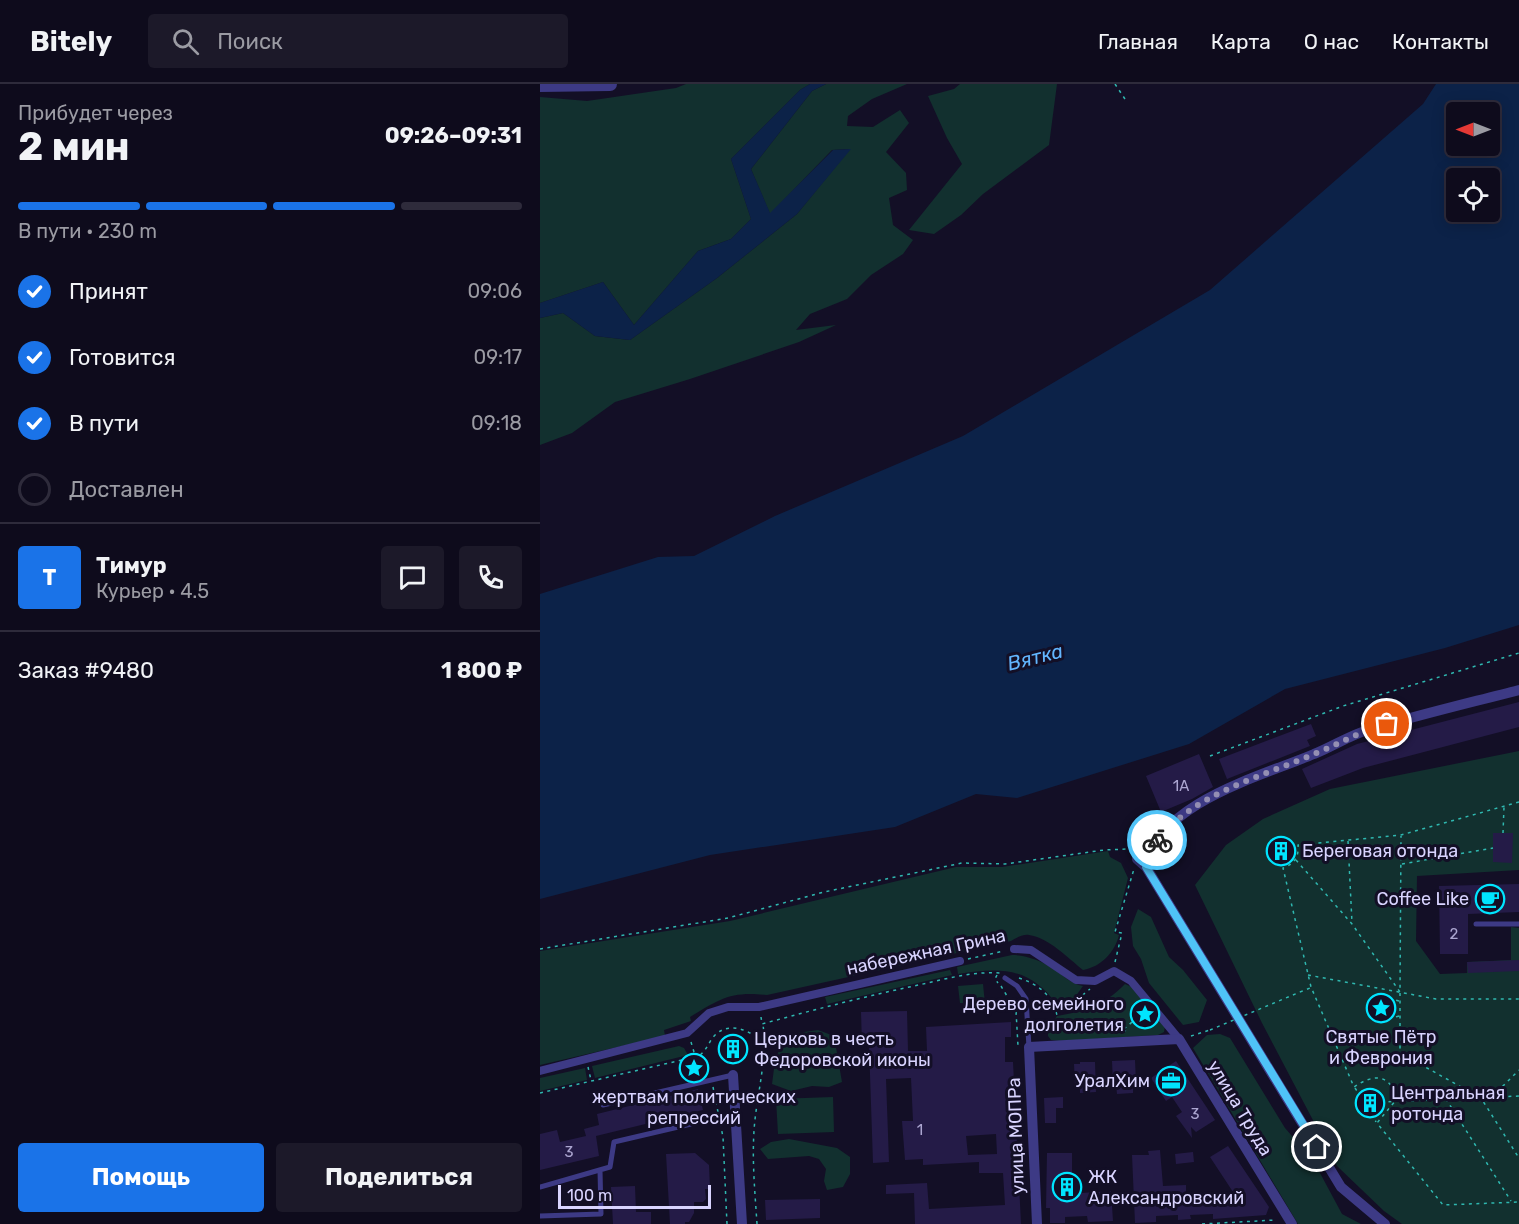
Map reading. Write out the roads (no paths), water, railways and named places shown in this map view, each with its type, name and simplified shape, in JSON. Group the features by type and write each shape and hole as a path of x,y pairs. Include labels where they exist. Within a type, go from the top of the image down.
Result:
{"street":[{"path":"540,85 610,84"},
{"path":"1385,1224 1341,1187 1142,863 1148,852 1171,825 1194,806 1226,790 1316,754 1365,730 1519,690"},
{"name":"набережная Грина","path":"1014,949 1031,950 1076,980 1095,981 1114,971 1131,981 1179,1039"},
{"name":"набережная Грина","path":"540,1071 687,1033 709,1013 728,1007 759,1007 960,961"},
{"path":"1029,1047 1179,1039"},
{"name":"улица Труда","path":"1179,1039 1290,1222"},
{"name":"улица МОПРа","path":"1029,1047 1036,1224"},
{"path":"733,1075 742,1224"}],"lane":[{"path":"1476,924 1519,924"},
{"path":"1005,976 1017,986 1026,999 1029,1047"},
{"path":"603,1105 733,1075"},
{"path":"540,1187 610,1167 614,1142 691,1124"},
{"path":"540,1216 601,1214 600,1170"}],"water":[{"path":"810,84 826,84 812,91 751,169 770,213 833,150 851,149 797,214 717,278 630,340 595,336 563,313 540,318 540,303 603,282 634,325 698,251 731,239 751,219 731,159 800,90"},
{"name":"Вятка","path":"1436,84 1519,84 1519,625 1445,648 1285,689 1189,744 1017,798 976,794 895,827 710,855 540,899 540,594 658,557 694,556 775,516 963,436 1210,290 1423,104"}],"place":[{"name":"Береговая отонда","path":"1281,851"},
{"name":"Coffee Like","path":"1490,899"},
{"name":"Святые Пётр и Феврония","path":"1381,1008"},
{"name":"Дерево семейного долголетия","path":"1145,1014"},
{"name":"Церковь в честь Федоровской иконы","path":"733,1049"},
{"name":"жертвам политических репрессий","path":"694,1068"},
{"name":"УралХим","path":"1171,1081"},
{"name":"Центральная ротонда","path":"1370,1103"},
{"name":"ЖК Александровский","path":"1067,1187"}]}
